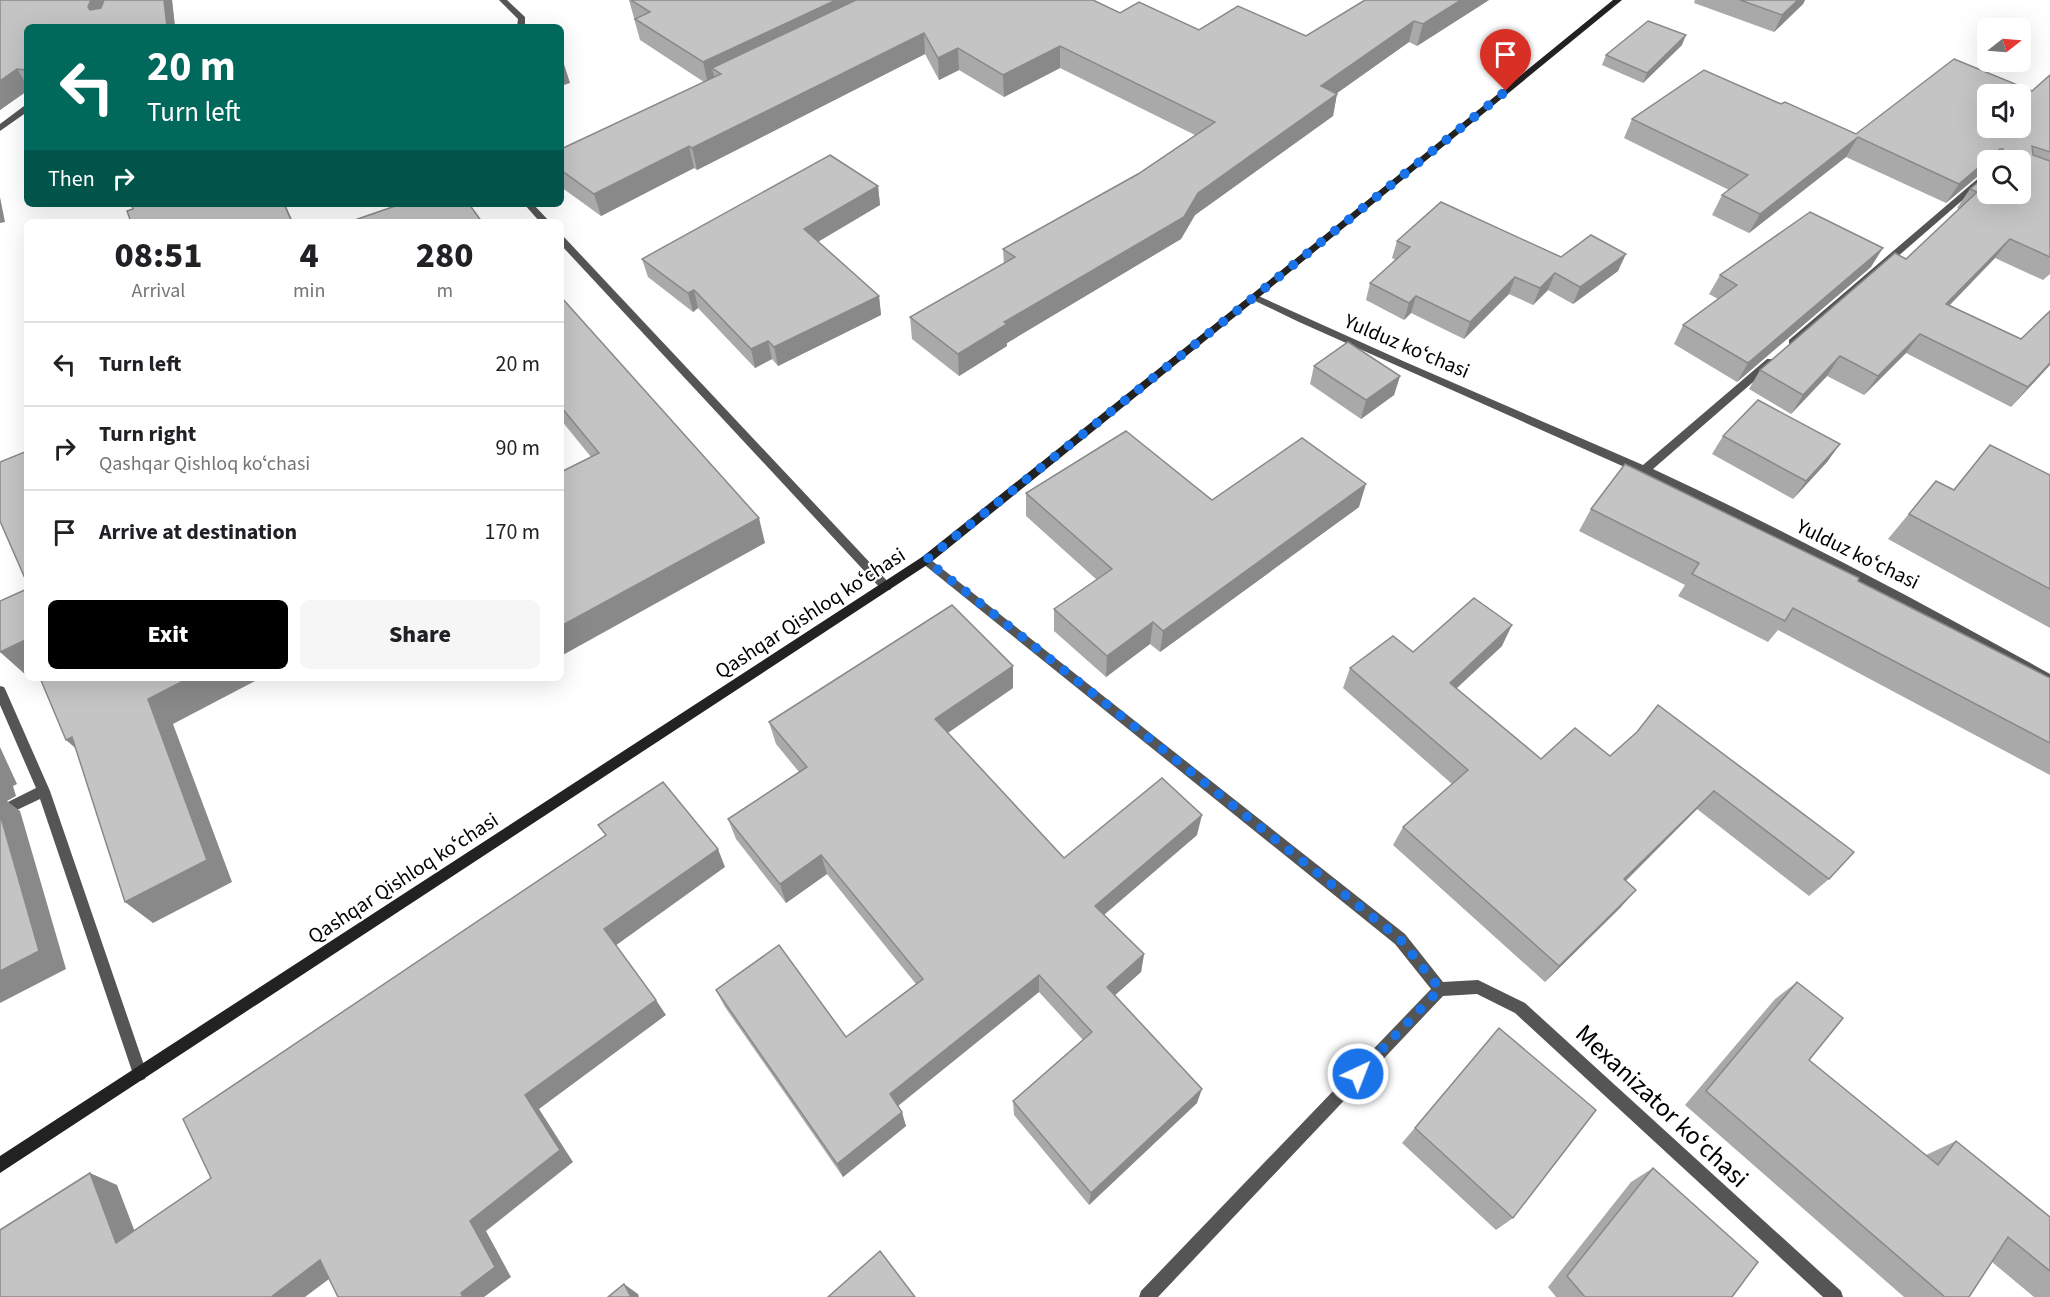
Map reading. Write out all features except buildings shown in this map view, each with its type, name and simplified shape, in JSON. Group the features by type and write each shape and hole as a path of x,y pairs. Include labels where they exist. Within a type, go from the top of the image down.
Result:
{"main road":[{"name":"Qashqar Qishloq koʻchasi","path":"0,1165 926,560 1254,297 1618,0"}],"street":[{"path":"503,0 522,19 521,24"},
{"path":"0,128 24,110"},
{"path":"1645,470 1977,183"},
{"path":"531,207 542,219"},
{"path":"564,242 886,587"},
{"name":"Yulduz koʻchasi","path":"1254,297 1330,334 1645,470 1910,600 2050,680"},
{"path":"926,560 1400,939 1440,989 1147,1297"},
{"path":"0,691 44,791 140,1074"},
{"path":"0,812 44,791"},
{"name":"Mexanizator koʻchasi","path":"1440,989 1478,987 1520,1008 1835,1297"}],"route":[{"path":"1358,1074 1440,989 1400,939 926,560 1506,91"}]}
